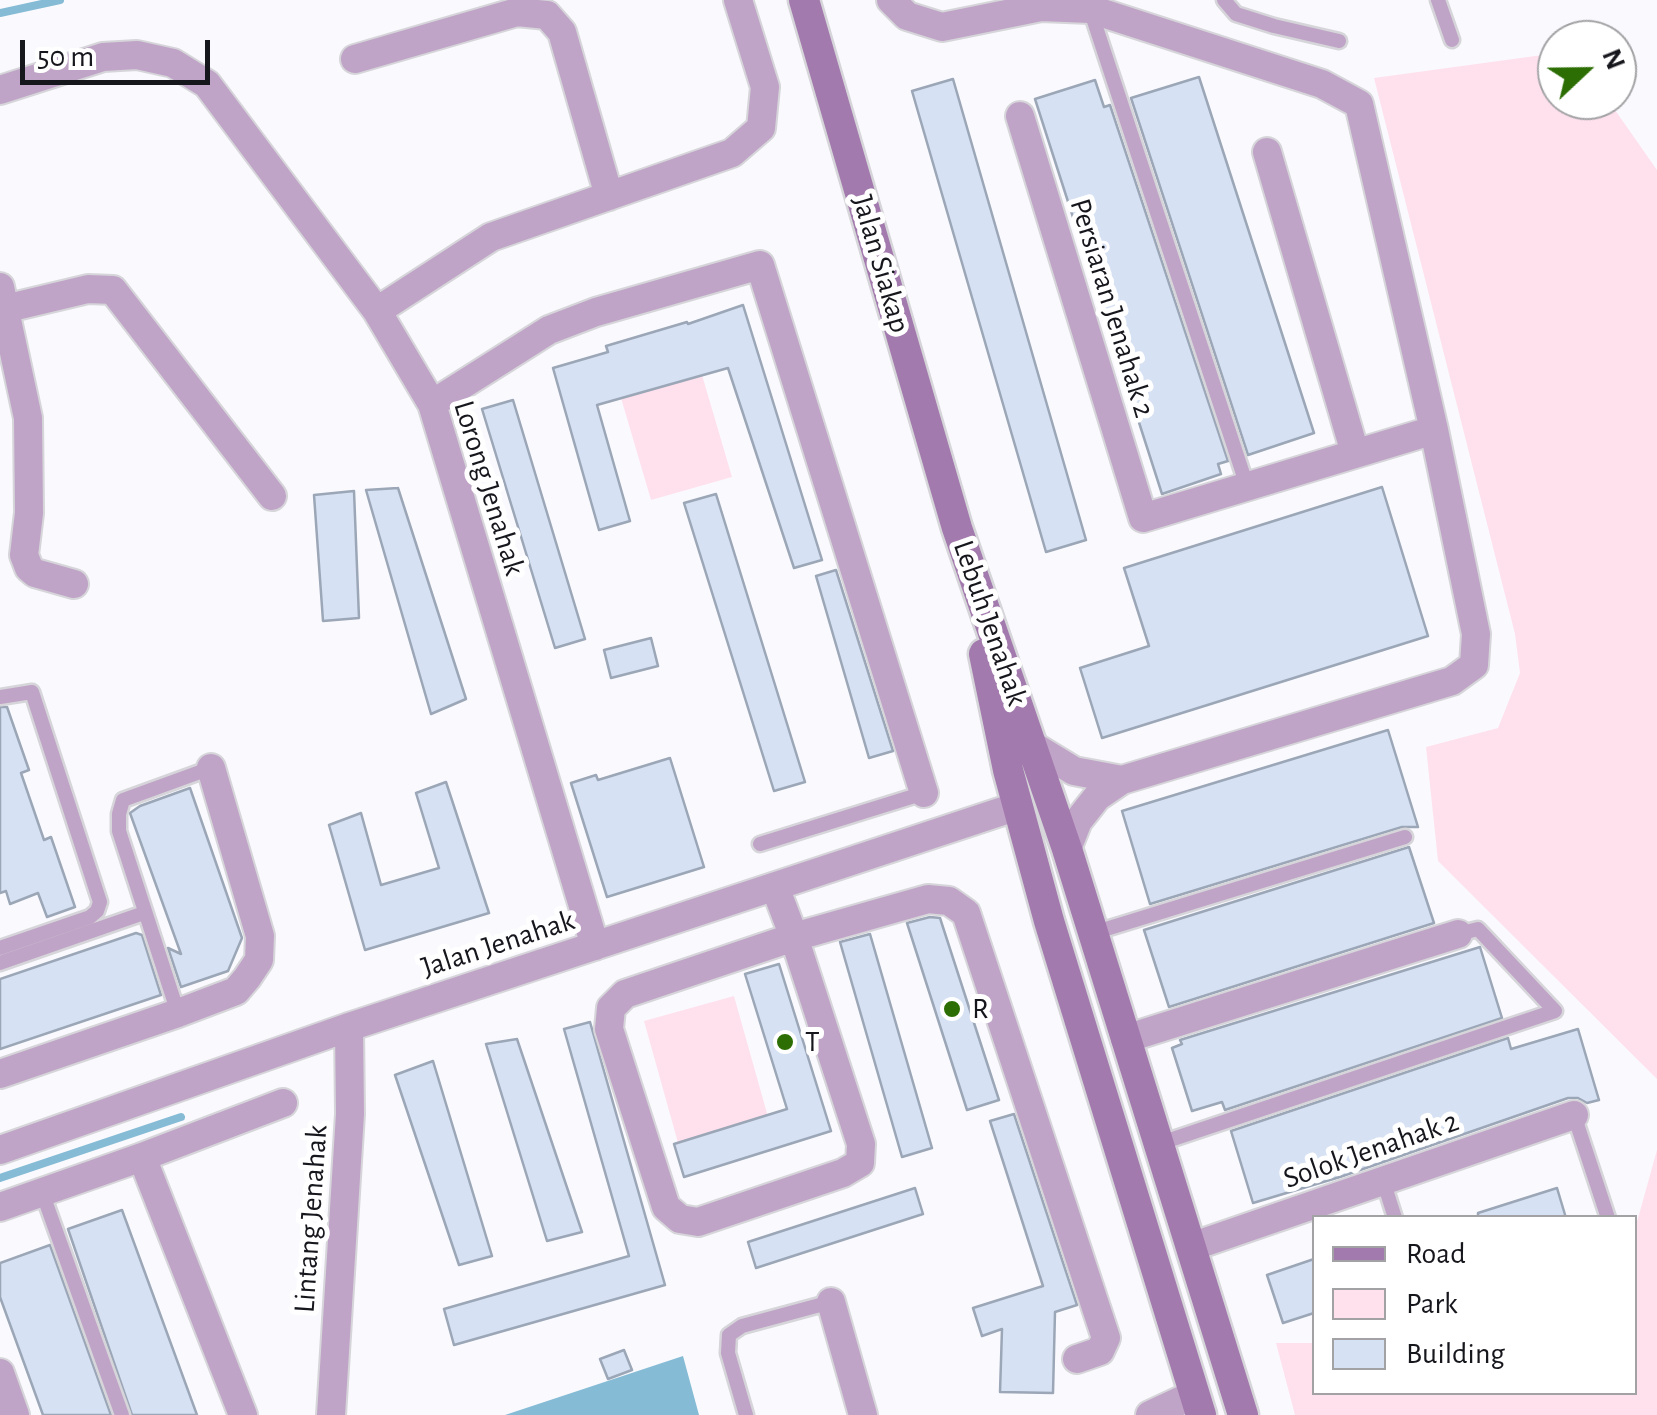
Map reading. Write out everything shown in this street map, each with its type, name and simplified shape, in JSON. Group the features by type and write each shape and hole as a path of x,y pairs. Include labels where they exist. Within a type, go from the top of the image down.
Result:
{"street":[{"path":"377,311 491,237 732,153 761,128 765,87 738,0"},
{"name":"Jalan Siakap","path":"804,0 957,528"},
{"path":"891,0 907,16 942,27 1041,7 1090,9 1322,84 1359,104 1434,430 1476,634 1474,665 1452,681 1122,780 1097,797 1078,821 1067,849"},
{"path":"355,58 517,12 547,15 562,32 609,196"},
{"name":"Lorong Jenahak","path":"0,90 103,57 137,55 173,63 208,84 377,311 432,404 595,946"},
{"name":"Persiaran Jenahak 2","path":"1020,116 1143,518 1247,486"},
{"path":"1267,152 1355,454"},
{"path":"432,404 549,330 596,312 760,266 924,793"},
{"path":"74,584 36,573 29,568 24,555 28,418 2,298 114,290 272,496"},
{"path":"1247,486 1434,430"},
{"name":"Lebuh Jenahak","path":"957,528 1067,849 1244,1415"},
{"name":"Lebuh Jenahak","path":"957,528 1018,806 1049,921 1198,1404"},
{"path":"1033,746 1074,771 1122,780"},
{"path":"0,1074 178,1014 236,990 259,960 260,936 210,768"},
{"name":"Jalan Jenahak","path":"0,1150 349,1027 1018,806"},
{"path":"774,887 794,937 861,1144 860,1163 843,1173 698,1222 680,1219 666,1207 609,1029 611,1008 625,994 794,937 928,899 948,900 966,913 1106,1338 1100,1351 1077,1359"},
{"path":"1124,1038 1458,934"},
{"name":"Lintang Jenahak","path":"331,1415 350,1114 349,1027"},
{"path":"0,1207 283,1102"},
{"name":"Solok Jenahak 2","path":"1190,1247 1574,1116"},
{"path":"142,1157 243,1415"},
{"path":"831,1302 863,1415"},
{"path":"0,1373 15,1415"},
{"path":"1150,1415 1198,1404"}],"lane":[{"path":"1224,0 1236,14 1339,41"},
{"path":"1438,0 1452,40"},
{"path":"1090,9 1247,486"},
{"path":"0,696 32,692 100,902 90,917 0,948"},
{"path":"178,1014 118,832 122,800 210,768"},
{"path":"760,844 924,793"},
{"path":"1093,934 1406,838"},
{"path":"0,963 144,913"},
{"path":"1158,1144 1554,1012 1478,929 1458,934"},
{"path":"1574,1116 1607,1215"},
{"path":"1382,1180 1394,1215"},
{"path":"42,1192 122,1415"},
{"path":"746,1415 728,1352 729,1336 742,1326 831,1302"}],"green space":[{"path":"1537,56 1537,120 1622,120 1657,170 1657,1079 1438,861 1426,747 1498,728 1520,673 1515,634 1374,78"},
{"path":"702,375 732,477 651,500 621,398"},
{"path":"734,996 770,1124 680,1150 644,1021"},
{"path":"1657,1150 1657,1415 1295,1415 1276,1343 1312,1343 1312,1395 1637,1395 1637,1222"}],"water":[{"path":"683,1356 699,1415 505,1415"}],"building":[{"path":"1199,77 1314,433 1248,455 1131,98"},
{"path":"953,79 1086,540 1046,552 912,91"},
{"path":"1095,80 1104,107 1110,105 1228,461 1218,464 1221,474 1162,494 1035,99"},
{"path":"743,305 822,560 794,568 728,368 597,405 630,521 599,530 553,368 608,352 606,346"},
{"path":"513,400 585,639 555,648 482,409"},
{"path":"1382,487 1428,636 1102,738 1080,668 1149,646 1124,568"},
{"path":"398,488 466,699 431,714 366,490"},
{"path":"354,491 359,618 323,621 314,495"},
{"path":"716,494 805,782 774,791 684,503"},
{"path":"836,570 893,751 869,758 816,576"},
{"path":"651,638 658,666 611,678 604,650"},
{"path":"0,707 7,707 29,770 21,773 44,840 51,837 75,907 47,917 38,893 10,904 6,891 0,893"},
{"path":"1388,730 1418,827 1402,827 1150,904 1122,811"},
{"path":"670,758 704,867 607,897 571,783 596,775 598,780"},
{"path":"446,782 489,913 365,950 329,825 361,813 381,885 439,868 416,793"},
{"path":"190,788 242,938 228,971 181,987 168,948 181,954 130,813"},
{"path":"1409,847 1434,923 1169,1007 1144,930"},
{"name":"R","path":"940,918 999,1100 967,1110 907,923"},
{"path":"136,933 142,935 161,995 0,1049 0,979"},
{"path":"870,934 932,1148 902,1157 840,942"},
{"path":"1480,947 1502,1018 1225,1110 1222,1102 1192,1111 1172,1048 1182,1044 1180,1040"},
{"name":"T","path":"779,964 831,1131 684,1177 674,1144 787,1109 745,974"},
{"path":"590,1022 665,1285 454,1345 444,1309 629,1256 564,1029"},
{"path":"1578,1029 1599,1100 1587,1103 1568,1098 1253,1203 1231,1131 1508,1038 1511,1049"},
{"path":"517,1039 582,1232 547,1241 486,1044"},
{"path":"433,1061 492,1256 459,1265 395,1075"},
{"path":"1014,1114 1077,1305 1055,1312 1053,1393 1000,1392 1002,1329 982,1336 973,1308 1043,1286 990,1121"},
{"path":"915,1188 923,1214 756,1268 748,1242"},
{"path":"1557,1188 1565,1215 1478,1215"},
{"path":"122,1210 197,1415 132,1415 68,1229"},
{"path":"50,1245 111,1415 43,1415 0,1297 0,1263"},
{"path":"1312,1260 1312,1314 1283,1323 1267,1275"},
{"path":"624,1350 632,1370 608,1379 600,1359"}],"waterway":[{"path":"0,13 60,0"},
{"path":"0,1178 181,1117"}],"place":[{"name":"R","path":"952,1009"},
{"name":"T","path":"785,1042"}]}
